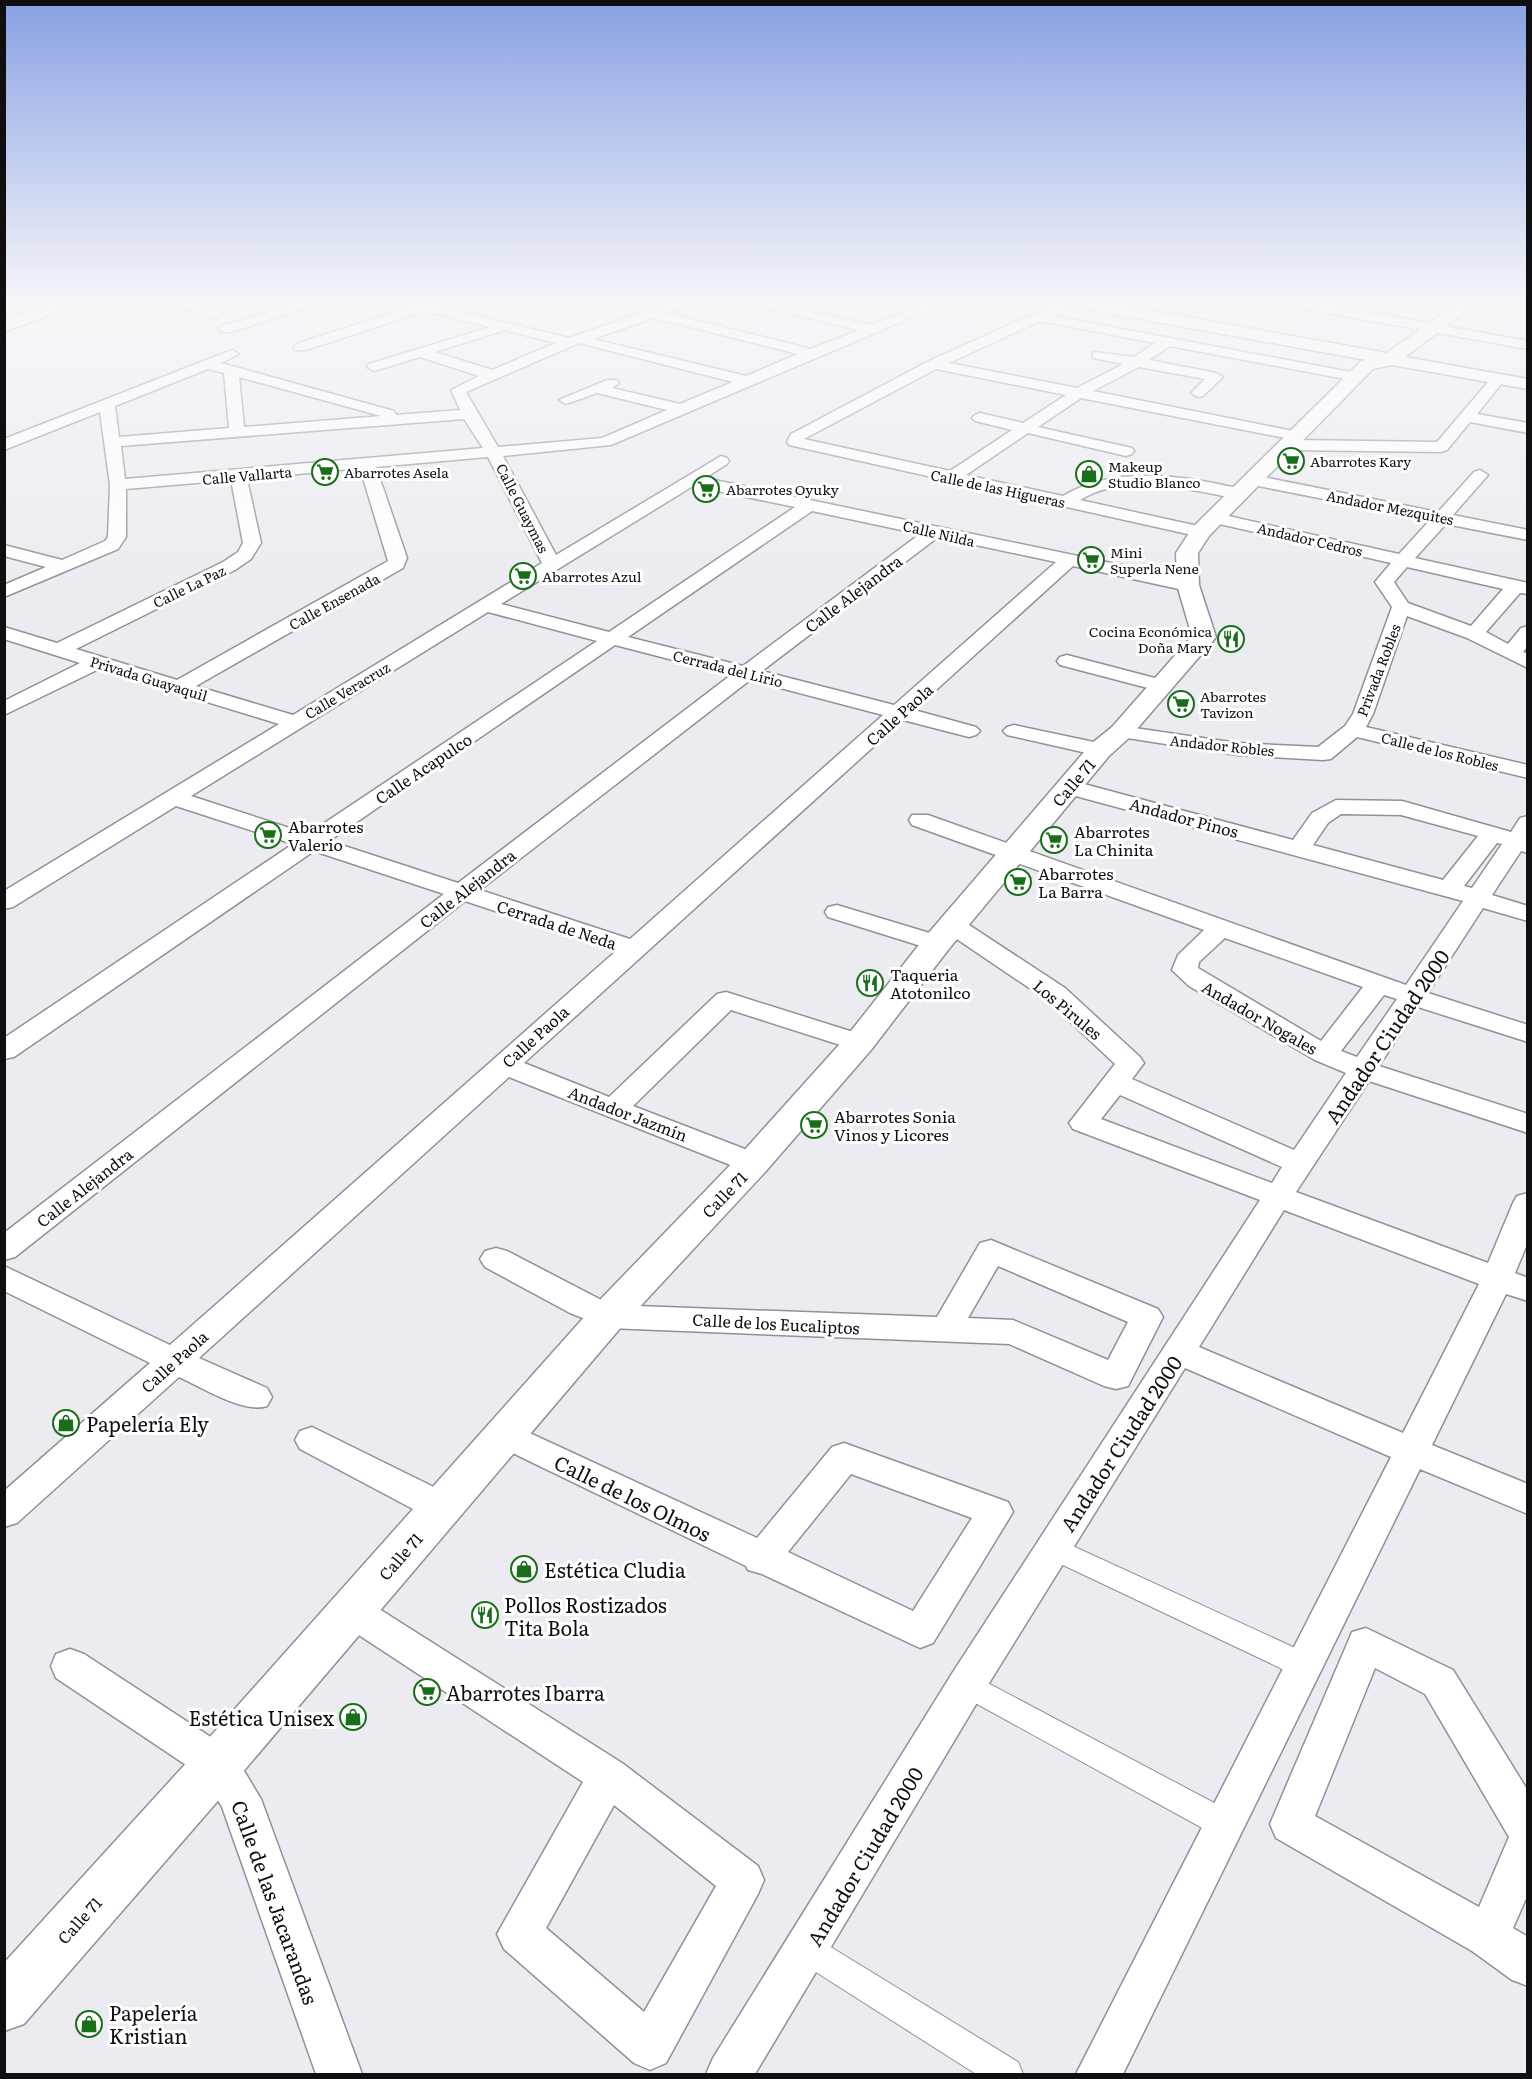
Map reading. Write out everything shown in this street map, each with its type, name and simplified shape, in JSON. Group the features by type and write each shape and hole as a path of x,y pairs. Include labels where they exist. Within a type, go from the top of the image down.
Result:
{"street":[{"path":"4,445 127,396"},
{"path":"233,396 237,433"},
{"path":"324,396 409,419"},
{"name":"Calle Guaymas","path":"461,396 469,414 494,453 553,566"},
{"path":"566,400 577,396"},
{"path":"627,396 682,409"},
{"name":"Calle Vallarta","path":"118,485 367,465 605,442 712,396"},
{"name":"Calle de las Higueras","path":"874,396 797,437 795,442 1065,502 1227,506"},
{"path":"951,478 1074,396"},
{"path":"1092,396 1293,440 1441,447 1484,396"},
{"name":"Calle 71","path":"4,2004 443,1508 608,1316 753,1163 859,1043 945,934 1014,855 1069,787 1163,686 1204,637 1188,585 1187,553 1227,506 1341,396"},
{"path":"4,592 112,545 117,537 118,485 114,442 107,404"},
{"path":"993,410 980,418 1126,451"},
{"path":"114,442 469,414"},
{"path":"1467,417 1527,428"},
{"name":"Calle Veracruz","path":"4,902 721,461"},
{"name":"Calle Ensenada","path":"179,687 397,564 398,558 367,465"},
{"path":"1480,475 1384,582 1401,607 1474,634 1519,658 1527,632"},
{"name":"Calle La Paz","path":"58,650 229,566 245,555 252,543 238,476"},
{"name":"Calle Nilda","path":"690,480 1188,585"},
{"path":"1065,502 1094,486 1124,482 1208,488 1227,506"},
{"name":"Calle Acapulco","path":"4,1051 811,504"},
{"name":"Andador Mezquites","path":"1227,506 1440,517 1527,535"},
{"name":"Andador Cedros","path":"1227,506 1405,561 1522,587"},
{"name":"Calle Alejandra","path":"4,1249 459,893 745,673 934,532"},
{"path":"4,550 62,566"},
{"name":"Calle Paola","path":"4,1513 1068,561"},
{"path":"1474,634 1522,587"},
{"name":"Cerrada del Lirio","path":"486,606 969,731"},
{"name":"Privada Robles","path":"1323,754 1358,722 1401,607"},
{"name":"Privada Guayaquil","path":"4,633 294,722"},
{"path":"1067,661 1163,686"},
{"path":"4,709 97,662"},
{"name":"Calle de los Robles","path":"1358,722 1527,756"},
{"name":"Calle de los Robles","path":"1358,722 1527,772"},
{"name":"Andador Robles","path":"1014,731 1110,741 1323,754"},
{"name":"Andador Pinos","path":"1069,787 1299,848 1527,914"},
{"name":"Cerrada de Neda","path":"174,798 633,948"},
{"path":"1299,848 1320,818 1336,807 1402,808 1515,836"},
{"path":"920,820 1412,996 1527,1034"},
{"name":"Andador Ciudad 2000","path":"729,2074 808,1949 967,1684 1179,1352 1286,1158 1363,1070 1412,996 1463,894 1515,836"},
{"path":"837,912 945,934"},
{"name":"Andador Nogales","path":"1221,928 1187,960 1185,970 1198,981 1324,1054 1363,1070 1527,1124"},
{"name":"Los Pirules","path":"945,934 1056,994 1130,1064 1083,1123 1266,1192"},
{"name":"Andador Nogales","path":"1324,1054 1379,984"},
{"path":"615,1107 726,1000 859,1043"},
{"name":"Andador Jazmín","path":"503,1065 753,1163"},
{"path":"1116,1083 1286,1158"},
{"path":"1266,1192 1512,1284"},
{"path":"1099,2074 1226,1825 1411,1452 1512,1284 1527,1203"},
{"name":"Calle de los Eucaliptos","path":"496,1259 581,1305 608,1316 945,1331 1013,1332 1116,1377 1147,1317 991,1251 945,1331"},
{"path":"4,1276 255,1398"},
{"path":"1179,1352 1527,1500"},
{"name":"Calle de los Olmos","path":"506,1435 761,1559 920,1632 995,1512 844,1457 761,1559"},
{"path":"312,1440 443,1508"},
{"path":"1053,1548 1305,1666"},
{"path":"352,1611 608,1776 743,1880 650,2047 519,1934 608,1776"},
{"path":"1527,1830 1439,1682 1366,1644 1291,1824 1488,1936 1527,1964"},
{"name":"Calle de las Jacarandas","path":"70,1666 218,1764 240,1799 339,2074"},
{"path":"967,1684 1226,1825"},
{"path":"1488,1936 1527,1842"},
{"path":"808,1949 1006,2074"}],"place":[{"name":"Abarrotes Kary","path":"1291,461"},
{"name":"Abarrotes Asela","path":"325,472"},
{"name":"Makeup Studio Blanco","path":"1089,474"},
{"name":"Abarrotes Oyuky","path":"706,489"},
{"name":"Mini Superla Nene","path":"1091,560"},
{"name":"Abarrotes Azul","path":"523,576"},
{"name":"Cocina Económica Doña Mary","path":"1231,639"},
{"name":"Abarrotes Tavizon","path":"1181,704"},
{"name":"Abarrotes Valerio","path":"268,835"},
{"name":"Abarrotes La Chinita","path":"1054,840"},
{"name":"Abarrotes La Barra","path":"1018,882"},
{"name":"Taqueria Atotonilco","path":"870,983"},
{"name":"Abarrotes Sonia Vinos y Licores","path":"814,1125"},
{"name":"Papelería Ely","path":"66,1423"},
{"name":"Estética Cludia","path":"524,1569"},
{"name":"Pollos Rostizados Tita Bola","path":"485,1615"},
{"name":"Abarrotes Ibarra","path":"427,1692"},
{"name":"Estética Unisex","path":"353,1717"},
{"name":"Papelería Kristian","path":"89,2024"}]}
